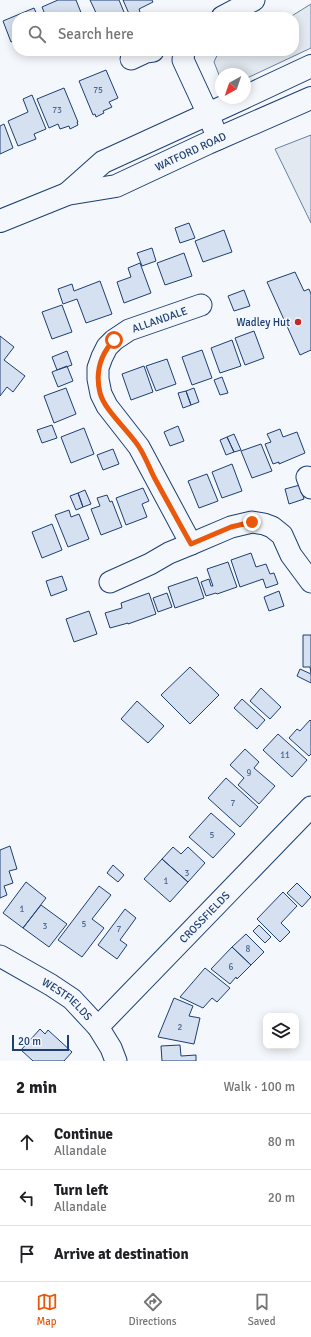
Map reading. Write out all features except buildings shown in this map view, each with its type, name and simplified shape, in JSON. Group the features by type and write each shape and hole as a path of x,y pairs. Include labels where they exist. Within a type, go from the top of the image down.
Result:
{"main road":[{"name":"WATFORD ROAD","path":"251,94 311,66"},
{"name":"WATFORD ROAD","path":"0,221 67,194 116,186 311,98"},
{"name":"WATFORD ROAD","path":"67,194 103,162 229,104"}],"street":[{"path":"231,12 254,0"},
{"path":"131,59 137,56"},
{"path":"180,56 208,114 218,139"},
{"name":"ALLANDALE","path":"191,544 139,447 107,406 101,394 98,379 98,368 107,347 114,340 129,330 201,305"},
{"path":"110,582 150,564 169,553 231,527 252,522 272,527 282,535 291,555 311,582"},
{"name":"CROSSFIELDS","path":"98,1028 311,807"},
{"name":"WESTFIELDS","path":"0,956 51,985 72,999 98,1028 111,1048 116,1061"}],"shaded area":[{"path":"311,4 311,48 299,54 299,12"},
{"path":"217,56 294,56 251,76 251,68 216,68 214,62"},
{"path":"311,135 311,223 275,149"}],"place":[{"name":"Wadley Hut","path":"298,322"}],"route":[{"path":"114,340 107,347 98,368 98,379 101,394 107,406 139,447 191,544 231,527 252,522"}]}
